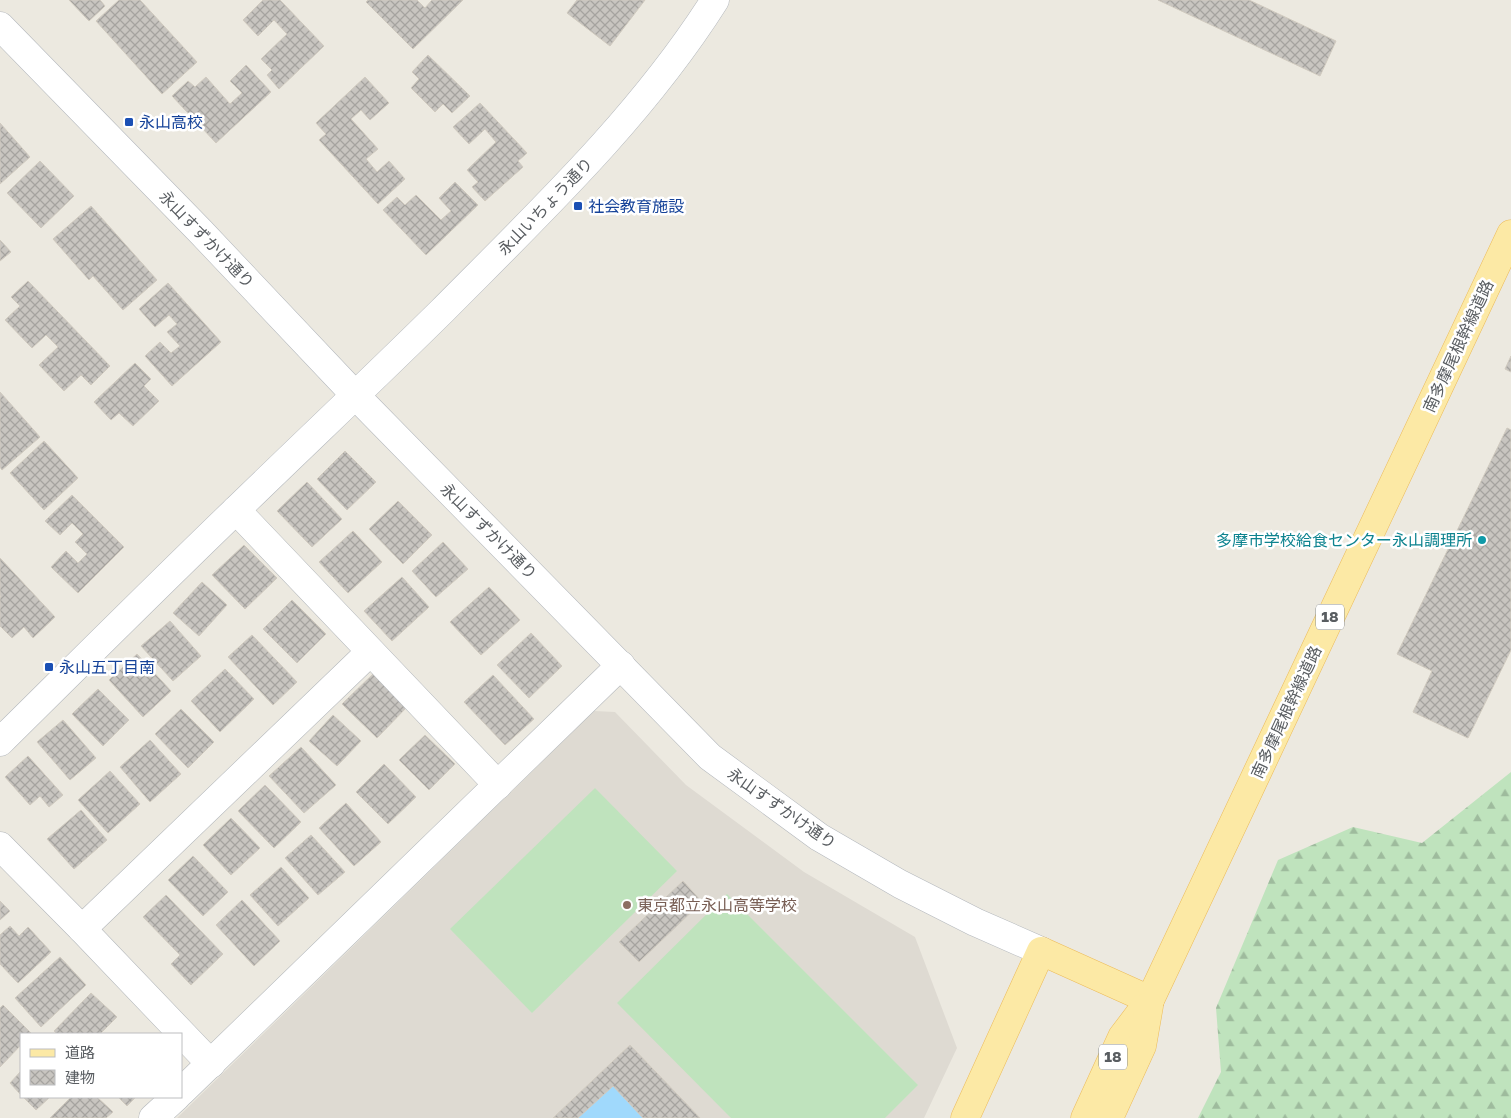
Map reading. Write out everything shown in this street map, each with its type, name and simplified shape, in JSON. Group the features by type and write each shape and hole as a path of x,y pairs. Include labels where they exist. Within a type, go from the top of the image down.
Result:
{"main road":[{"name":"南多摩尾根幹線道路","path":"1085,1118 1122,1037 1150,1000 1511,234"},
{"path":"965,1118 1041,951 1150,1000"},
{"name":"南多摩尾根幹線道路","path":"1109,1118 1142,1046 1150,1000"}],"street":[{"name":"永山いちょう通り","path":"0,742 236,510 356,396 574,179 652,88 697,30 715,0"},
{"name":"永山すずかけ通り","path":"0,26 201,232 356,396 710,757 819,837 908,888 975,922 1041,951"},
{"path":"236,510 498,785"},
{"path":"82,929 370,652"},
{"path":"182,1091 621,665"},
{"path":"0,846 181,1033"},
{"path":"182,1034 211,1064"},
{"path":"154,1118 175,1098"}],"shaded area":[{"name":"東京都立永山高等学校","path":"594,711 615,712 686,785 804,872 915,937 957,1048 924,1118 177,1118"}],"green space":[{"path":"1511,772 1511,1118 1198,1118 1221,1072 1216,1008 1278,860 1353,827 1422,843"},
{"path":"595,788 677,871 532,1013 450,929"},
{"path":"727,894 918,1085 885,1118 731,1118 617,1003"}],"water":[{"path":"613,1086 643,1118 578,1118"}],"building":[{"path":"69,0 100,0 105,6 89,21"},
{"path":"119,0 140,0 197,62 162,94 96,21"},
{"path":"263,0 280,0 324,46 279,89 267,75 272,70 261,59 287,34 274,20 258,36 243,20"},
{"path":"368,0 417,0 425,8 432,0 463,0 413,49 366,2"},
{"path":"577,0 645,0 610,46 567,13"},
{"path":"1158,0 1249,0 1336,41 1320,76"},
{"path":"428,55 470,96 452,113 443,104 435,112 411,88 419,79 412,72"},
{"path":"246,65 271,92 216,143 172,96 188,81 195,87 206,77 230,104 242,93 230,81"},
{"path":"365,77 389,103 370,120 361,110 351,119 378,149 366,159 377,172 389,161 405,179 378,204 319,140 326,134 316,123"},
{"path":"480,103 527,153 518,161 523,167 485,201 472,187 478,182 467,170 496,142 485,129 469,144 453,127"},
{"path":"0,123 30,157 0,184"},
{"path":"40,161 74,196 41,228 7,193"},
{"path":"455,182 478,205 426,255 383,210 397,197 405,205 416,195 441,220 451,211 439,198"},
{"path":"91,206 157,280 123,310 93,276 89,280 53,239"},
{"path":"0,240 11,252 0,261"},
{"path":"28,281 110,366 91,385 81,375 64,391 39,365 58,347 46,335 32,348 5,320 20,306 11,297"},
{"path":"168,283 221,342 172,386 145,356 160,342 171,353 180,346 167,332 177,324 169,315 155,327 139,309"},
{"path":"1511,356 1511,372 1505,369"},
{"path":"135,363 151,379 144,386 159,401 133,426 119,413 111,420 94,402"},
{"path":"0,392 40,437 2,470 0,467"},
{"name":"多摩市学校給食センター永山調理所","path":"1507,428 1511,430 1511,650 1468,738 1413,712 1432,671 1397,654"},
{"path":"44,441 78,478 44,510 10,473"},
{"path":"345,451 376,482 347,510 317,479"},
{"path":"307,482 342,519 312,547 277,511"},
{"path":"72,495 124,547 78,593 51,567 66,551 78,563 87,554 75,542 83,534 72,523 60,535 45,521"},
{"path":"398,501 432,535 403,564 369,529"},
{"path":"353,531 382,562 348,593 319,562"},
{"path":"443,542 468,569 436,597 412,571"},
{"path":"244,545 277,578 245,609 212,575"},
{"path":"0,558 55,617 33,638 24,627 12,638 0,626"},
{"path":"402,577 429,607 392,641 364,611"},
{"path":"202,582 227,605 199,636 173,613"},
{"path":"489,587 520,620 481,655 450,622"},
{"path":"292,600 326,634 297,663 263,629"},
{"path":"170,621 201,656 173,681 141,646"},
{"path":"531,633 562,666 529,698 497,665"},
{"path":"252,635 297,682 273,705 228,657"},
{"path":"137,654 171,691 143,717 109,680"},
{"path":"225,669 254,699 220,732 191,701"},
{"path":"373,674 407,707 377,738 342,704"},
{"path":"493,675 534,719 505,745 464,702"},
{"path":"98,689 129,720 103,746 72,714"},
{"path":"181,709 214,742 188,768 155,734"},
{"path":"333,715 361,741 337,766 309,741"},
{"path":"63,720 96,758 70,780 37,742"},
{"path":"425,735 455,764 429,790 399,760"},
{"path":"150,740 181,774 150,802 120,767"},
{"path":"301,747 336,785 304,813 269,776"},
{"path":"28,756 63,795 49,807 40,796 30,805 5,777"},
{"path":"384,764 416,797 388,824 356,792"},
{"path":"110,771 140,804 108,833 78,800"},
{"path":"265,785 301,822 274,848 238,811"},
{"path":"346,803 381,842 354,866 319,828"},
{"path":"81,810 107,840 74,869 47,839"},
{"path":"231,818 260,848 231,875 203,845"},
{"path":"311,835 345,872 318,895 285,858"},
{"path":"193,856 228,892 203,916 168,880"},
{"path":"281,867 309,898 278,926 250,895"},
{"path":"683,881 702,902 639,962 619,942"},
{"path":"166,895 223,954 191,985 171,964 180,955 143,917"},
{"path":"242,900 280,941 254,966 216,925"},
{"path":"0,901 10,911 0,920"},
{"path":"10,926 19,936 28,927 51,952 18,983 0,964 0,935"},
{"path":"60,957 86,985 41,1027 15,998"},
{"path":"91,993 117,1017 101,1033 56,1033 54,1031"},
{"path":"3,1005 31,1033 20,1033 20,1046 0,1067 0,1008"},
{"path":"630,1045 700,1118 643,1118 613,1086 578,1118 553,1118"},
{"path":"20,1072 20,1094 10,1083"},
{"path":"24,1098 49,1098 36,1110"},
{"path":"70,1098 98,1098 113,1112 106,1118 50,1118"},
{"path":"119,1098 135,1098 127,1106"}],"place":[{"name":"永山高校","path":"129,122"},
{"name":"社会教育施設","path":"578,206"},
{"name":"多摩市学校給食センター永山調理所","path":"1482,540"},
{"name":"永山五丁目南","path":"49,667"},
{"name":"東京都立永山高等学校","path":"627,905"}]}
